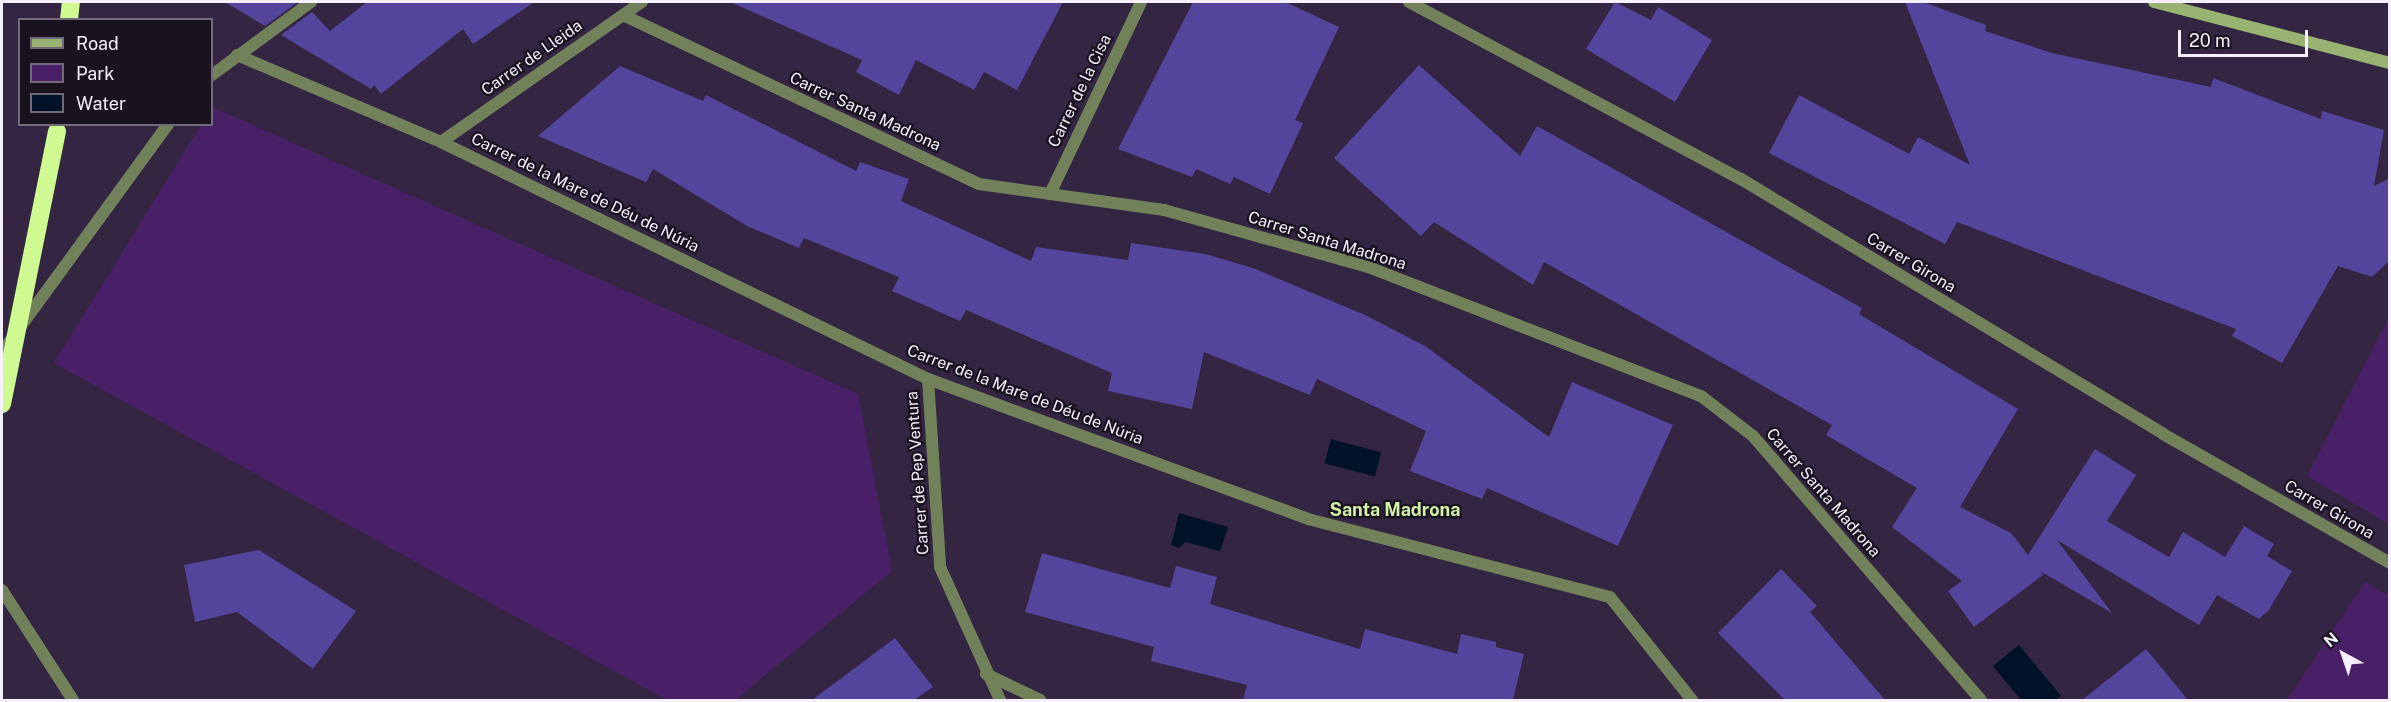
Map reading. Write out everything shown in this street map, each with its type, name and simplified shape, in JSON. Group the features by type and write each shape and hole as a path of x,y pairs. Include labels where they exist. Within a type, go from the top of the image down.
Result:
{"highway":[{"path":"69,18 71,2"},
{"path":"2,404 57,128"}],"street":[{"path":"213,74 311,2"},
{"name":"Carrer de Lleida","path":"441,142 642,2"},
{"name":"Carrer de la Cisa","path":"1050,194 1141,2"},
{"name":"Carrer Girona","path":"1409,2 1741,179 2163,434 2390,563"},
{"path":"2154,2 2390,63"},
{"name":"Carrer Santa Madrona","path":"623,15 979,184 1164,210 1368,267 1701,396 1753,436 1981,700"},
{"name":"Carrer de la Mare de Déu de Núria","path":"237,55 441,142 928,379 1308,519 1610,597 1692,700"},
{"path":"2,352 167,126"},
{"name":"Carrer de Pep Ventura","path":"928,379 940,567 986,674 1000,700"},
{"path":"2,590 73,700"},
{"path":"986,674 1040,700"}],"green space":[{"path":"213,107 858,394 892,571 735,700 667,700 54,363 200,126 213,126"},
{"path":"2389,317 2390,524 2307,476"},
{"path":"2365,582 2389,596 2389,700 2287,700"}],"water":[{"path":"1331,439 1381,452 1375,477 1325,463"},
{"path":"1179,513 1228,527 1220,551 1185,542 1179,548 1171,545"},
{"path":"2019,645 2061,696 2055,700 2021,700 1993,666"}],"building":[{"path":"225,2 298,2 265,26"},
{"path":"367,2 534,2 473,44 463,29 381,94 374,85 371,89 281,35 312,12 330,31"},
{"path":"730,2 1063,2 1017,90 984,72 974,90 916,60 899,95 856,72 862,60"},
{"path":"1193,2 1285,2 1339,27 1295,120 1303,123 1270,194 1234,177 1230,184 1196,169 1192,177 1118,149"},
{"path":"1615,2 1651,20 1658,7 1712,40 1675,102 1586,49"},
{"path":"1905,2 1923,2 1986,25 1985,31 2052,53 2211,87 2213,78 2321,119 2322,111 2384,130 2374,186 2390,178 2390,260 2372,277 2338,266 2282,363 2232,336 2236,329 1957,222 1945,244 1769,153 1799,95 1909,154 1918,137 1970,165"},
{"path":"1419,65 1520,156 1537,126 1862,308 1859,314 2018,409 1960,507 2011,533 2028,555 2095,449 2136,475 2107,521 2169,557 2183,532 2225,557 2244,526 2274,544 2267,556 2292,571 2268,611 2259,619 2217,595 2199,625 2057,540 2112,613 2040,571 2043,575 1974,627 1948,591 1962,581 1892,527 1917,488 1826,435 1832,425 1544,262 1533,285 1434,222 1421,236 1334,158"},
{"path":"620,66 703,101 706,95 856,171 860,162 909,179 901,201 1031,261 1036,247 1128,260 1131,243 1205,254 1253,268 1365,315 1425,346 1549,437 1572,382 1673,425 1618,546 1487,488 1482,499 1410,471 1426,431 1317,379 1310,395 1204,352 1192,409 1108,391 1112,373 966,310 960,321 892,291 899,277 804,238 799,248 747,226 653,169 646,182 538,136"},
{"path":"259,550 356,611 313,669 237,612 195,622 184,565"},
{"path":"1042,553 1170,588 1176,566 1217,577 1210,604 1360,649 1365,629 1457,654 1461,634 1496,642 1496,647 1524,654 1513,700 1243,700 1247,685 1151,661 1154,647 1025,612"},
{"path":"1781,569 1817,606 1810,612 1885,700 1785,700 1718,633"},
{"path":"895,638 933,687 914,700 812,700"},
{"path":"2146,649 2188,700 2082,700"}],"district":[{"name":"Santa Madrona","path":"1395,510"}]}
